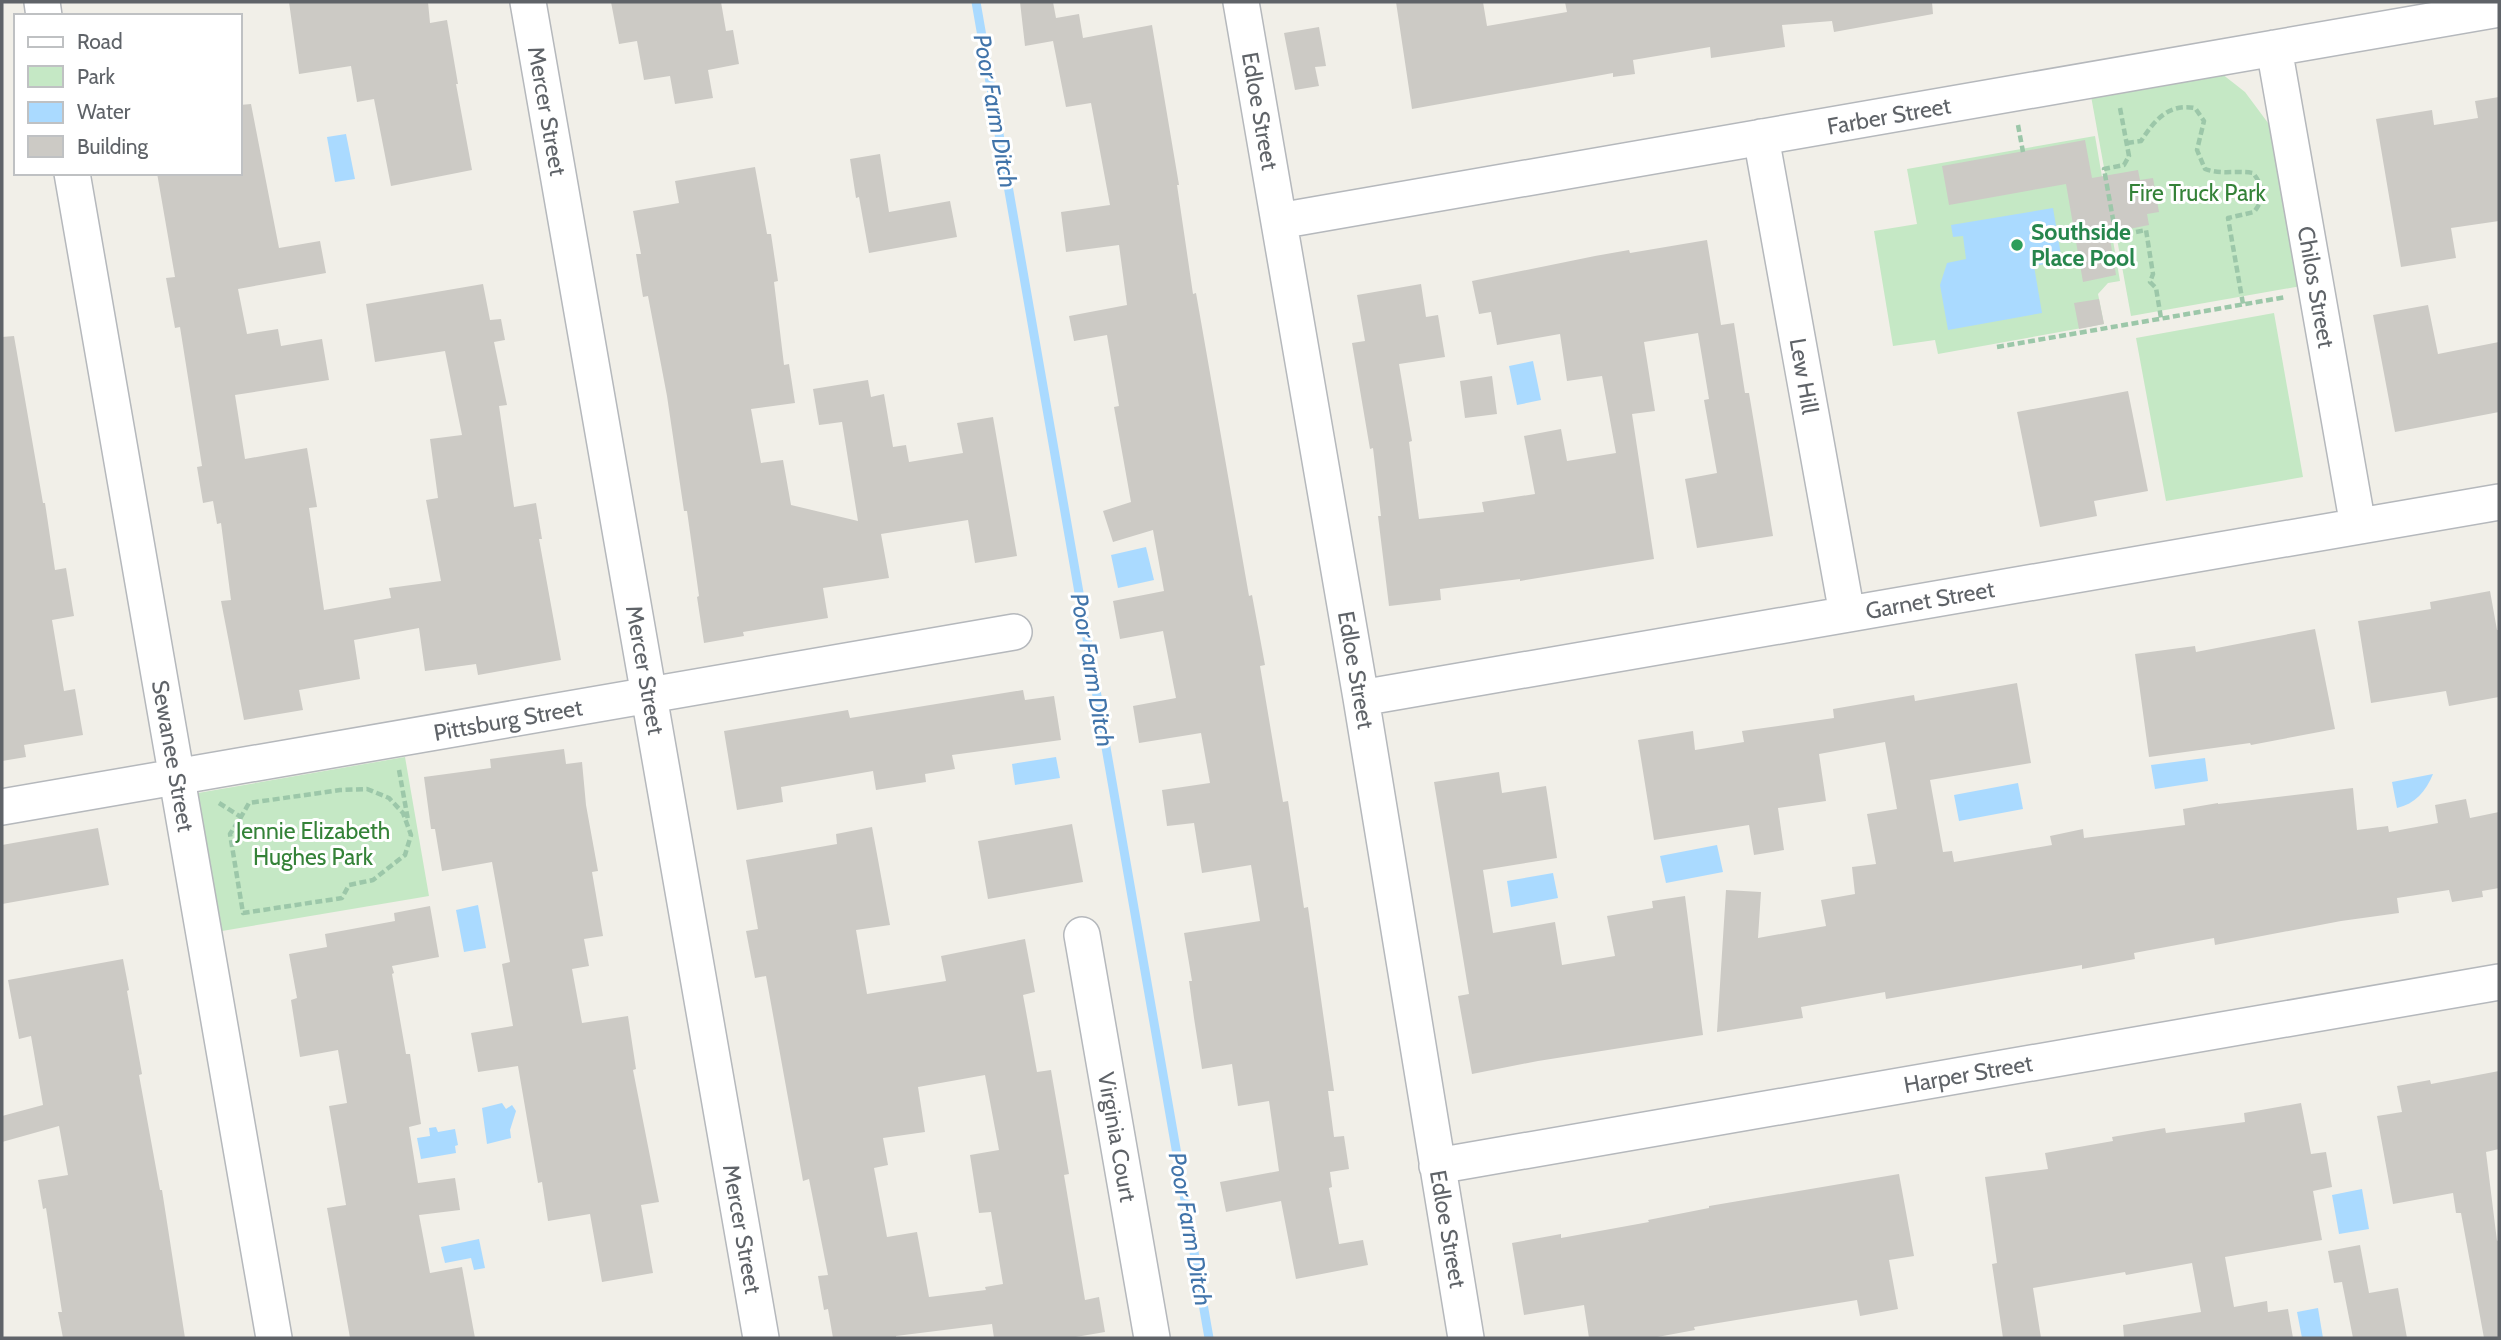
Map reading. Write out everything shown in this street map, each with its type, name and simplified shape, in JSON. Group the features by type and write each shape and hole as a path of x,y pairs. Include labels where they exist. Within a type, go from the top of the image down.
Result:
{"street":[{"name":"Mercer Street","path":"528,2 761,1338"},
{"name":"Edloe Street","path":"1241,2 1361,698 1466,1338"},
{"name":"Farber Street","path":"1279,221 2499,9"},
{"name":"Chilos Street","path":"2274,48 2358,526"},
{"name":"Lew Hill","path":"1761,137 1847,614"},
{"name":"Sewanee Street","path":"72,175 274,1338"},
{"name":"Garnet Street","path":"1361,698 2499,502"},
{"name":"Pittsburg Street","path":"2,807 1013,632"},
{"name":"Virginia Court","path":"1082,935 1152,1338"},
{"name":"Harper Street","path":"1437,1166 2499,982"}],"path":[{"path":"2113,76 2129,156 2124,165 2104,169 2116,236 2146,230 2153,274 2150,282 2156,288 2161,318"},
{"path":"2127,143 2141,141 2156,120 2168,111 2186,106 2195,108 2204,121 2197,150 2205,169 2217,173 2253,173 2258,179 2262,186 2262,196 2254,212 2228,218 2243,304"},
{"path":"1997,347 2316,291"},
{"path":"394,739 411,835 405,855 373,880 349,885 342,898 243,913 230,834 249,803 340,790 367,789 389,798 403,813 411,835"},
{"path":"176,777 241,817"}],"green space":[{"name":"Fire Truck Park","path":"2217,70 2245,92 2274,131 2301,286 2131,316 2091,96"},
{"name":"Southside Place Pool","path":"2095,136 2120,281 2108,283 2098,294 2104,324 1938,354 1935,340 1893,346 1874,231 1917,224 1907,169"},
{"path":"2274,313 2303,477 2166,501 2136,338"},
{"name":"Jennie Elizabeth Hughes Park","path":"405,757 429,896 222,931 198,793"}],"water":[{"path":"346,134 355,179 335,182 327,137"},
{"path":"2053,208 2062,261 2034,266 2042,313 1948,330 1940,285 1947,263 1966,259 1963,236 1953,237 1951,225"},
{"path":"1533,361 1541,400 1517,405 1509,366"},
{"path":"1146,547 1154,580 1118,588 1111,555"},
{"path":"1056,757 1060,778 1015,785 1012,764"},
{"path":"2205,758 2208,781 2155,789 2151,765"},
{"path":"2433,774 2419,796 2397,808 2392,782"},
{"path":"2018,783 2023,809 1959,821 1954,795"},
{"path":"1717,845 1723,872 1666,883 1660,856"},
{"path":"1553,873 1558,898 1511,907 1507,881"},
{"path":"478,905 486,948 464,952 456,910"},
{"path":"502,1103 506,1109 512,1105 516,1111 510,1130 511,1138 487,1144 482,1108"},
{"path":"436,1127 438,1132 455,1129 458,1145 455,1146 456,1153 421,1159 417,1138 430,1136 429,1128"},
{"path":"2362,1189 2369,1229 2339,1234 2332,1195"},
{"path":"479,1239 485,1268 474,1270 471,1258 445,1263 441,1247"},
{"path":"2318,1308 2323,1338 2302,1338 2297,1312"}],"building":[{"path":"289,2 428,2 430,23 447,20 472,170 391,186 374,99 357,102 351,66 299,74"},
{"path":"611,2 721,2 726,31 733,30 739,64 708,70 713,98 675,104 670,76 644,80 637,41 619,44"},
{"path":"1020,2 1053,2 1056,18 1079,14 1083,38 1152,25 1179,185 1193,294 1196,293 1249,596 1252,595 1265,665 1260,666 1283,802 1288,801 1304,908 1308,907 1334,1091 1328,1091 1334,1137 1344,1136 1349,1169 1330,1172 1332,1187 1329,1188 1339,1244 1363,1240 1368,1265 1296,1279 1281,1201 1226,1212 1220,1182 1279,1171 1269,1101 1238,1106 1232,1064 1202,1069 1184,933 1260,921 1251,865 1202,873 1194,823 1167,826 1162,790 1210,783 1201,733 1139,743 1133,706 1176,698 1163,631 1120,639 1113,601 1164,591 1153,530 1113,542 1103,511 1131,502 1114,407 1119,406 1107,335 1074,341 1069,316 1127,305 1119,245 1066,252 1061,212 1110,205 1091,103 1066,107 1053,41 1025,46"},
{"path":"1396,2 1483,2 1487,26 1567,12 1565,2 1932,2 1933,14 1834,32 1832,21 1782,25 1785,47 1711,58 1710,47 1633,60 1635,74 1613,77 1613,73 1412,109"},
{"path":"1319,27 1326,66 1315,67 1319,86 1295,90 1284,33"},
{"path":"2499,97 2499,221 2451,228 2456,258 2401,267 2376,119 2432,110 2434,125 2478,118 2475,101"},
{"path":"251,104 279,248 320,241 326,273 238,289 247,334 278,329 281,346 322,339 329,380 235,395 245,459 307,448 317,507 309,508 324,610 391,598 389,588 441,581 426,500 438,498 430,439 462,435 445,351 375,362 366,304 483,284 490,320 501,319 505,340 494,342 507,405 499,406 514,507 536,503 542,539 539,539 561,660 478,675 476,664 425,671 419,628 354,640 360,679 299,690 303,710 244,720 221,601 231,600 221,523 217,524 213,501 203,503 197,467 202,466 180,327 175,328 166,278 175,277 157,175 242,175 242,105"},
{"path":"2085,140 2092,178 2138,170 2140,180 2153,178 2159,212 2147,214 2149,225 2109,233 2116,275 2083,282 2066,184 1949,205 1942,166"},
{"path":"880,154 889,212 950,201 957,237 869,253 850,159"},
{"path":"755,167 767,234 771,234 778,281 774,282 784,365 789,364 795,403 751,409 761,463 783,460 791,505 858,521 842,422 819,425 813,389 868,380 871,397 884,394 893,447 906,445 909,462 963,453 957,423 993,417 1017,556 975,563 968,520 881,534 889,578 823,588 828,618 743,632 744,636 704,643 687,511 684,511 667,396 648,296 643,297 636,254 641,254 633,211 679,203 675,181"},
{"path":"1707,240 1721,325 1734,323 1745,393 1749,393 1773,536 1697,548 1685,479 1717,473 1704,400 1709,399 1698,333 1644,342 1655,411 1632,414 1654,559 1520,581 1440,589 1441,600 1389,606 1373,448 1370,449 1352,343 1365,341 1357,295 1421,284 1426,317 1438,315 1445,357 1399,364 1412,441 1409,442 1419,519 1484,512 1482,502 1535,494 1524,436 1561,429 1567,461 1616,453 1602,376 1567,381 1560,334 1497,345 1491,312 1479,314 1472,281 1629,250 1630,253"},
{"path":"2099,299 2104,324 2079,329 2074,303"},
{"path":"2428,305 2438,354 2499,342 2499,412 2395,432 2373,315"},
{"path":"14,336 55,570 66,568 74,616 52,620 64,691 75,689 83,735 24,745 26,757 2,761 2,337"},
{"path":"1492,376 1497,414 1465,418 1460,381"},
{"path":"2128,391 2148,491 2094,501 2097,516 2040,527 2017,412"},
{"path":"2490,591 2499,630 2499,697 2449,706 2446,691 2371,703 2358,621 2431,609 2430,602"},
{"path":"2315,629 2335,729 2251,745 2250,743 2149,757 2135,654 2195,646 2196,652"},
{"path":"2017,683 2031,763 1930,780 1943,852 1952,851 1954,862 2052,845 2050,836 2083,829 2084,838 2185,825 2183,809 2353,788 2357,830 2388,826 2389,832 2438,823 2435,805 2466,799 2470,818 2499,812 2499,888 2482,891 2483,897 2452,902 2449,890 2397,898 2399,913 2215,945 2214,938 2134,953 2135,959 2082,969 2082,965 1886,999 1885,992 1801,1007 1803,1018 1717,1032 1726,890 1761,892 1758,938 1826,926 1821,900 1855,894 1852,867 1876,864 1867,814 1897,809 1885,742 1819,754 1826,801 1778,808 1784,850 1754,855 1749,825 1654,840 1638,740 1693,731 1695,750 1744,742 1742,731 1834,718 1833,709 1914,695 1915,701"},
{"path":"1023,690 1025,700 1054,696 1061,740 952,755 955,769 925,774 926,782 876,790 873,771 781,787 783,802 737,810 724,731 848,710 850,718"},
{"path":"564,749 566,764 582,762 586,805 598,871 592,872 603,936 584,939 589,966 572,969 582,1023 628,1016 636,1069 633,1070 659,1202 641,1205 653,1273 602,1282 590,1214 548,1221 542,1182 538,1183 518,1066 478,1072 471,1033 513,1026 502,964 510,962 492,862 442,871 435,829 431,829 424,777 491,768 490,759"},
{"path":"1499,772 1502,793 1546,786 1557,858 1483,870 1493,933 1555,922 1562,965 1615,956 1607,916 1653,908 1652,901 1685,896 1703,1035 1472,1074 1458,996 1469,994 1434,782"},
{"path":"1072,824 1083,882 988,899 978,841"},
{"path":"872,827 890,925 856,930 867,994 946,981 941,956 1025,939 1035,992 1023,995 1037,1072 1051,1070 1069,1174 1064,1175 1085,1300 1099,1297 1105,1332 1070,1338 994,1338 992,1324 896,1338 833,1338 828,1309 824,1310 818,1276 828,1275 809,1179 803,1181 766,976 755,978 746,931 758,929 746,860 837,844 836,834","holes":["985,1075 999,1150 970,1155 979,1213 991,1212 1003,1284 985,1287 986,1290 929,1297 917,1232 887,1237 874,1168 888,1165 883,1138 925,1132 918,1087"]},
{"path":"98,828 109,885 2,904 2,845"},
{"path":"430,906 439,957 392,966 392,974 406,1054 410,1054 421,1124 409,1127 418,1183 455,1178 460,1210 419,1215 430,1273 462,1267 475,1338 350,1338 327,1208 346,1205 329,1106 347,1103 338,1050 300,1057 291,1000 297,998 289,954 327,947 325,934 395,921 394,913"},
{"path":"123,959 142,1074 139,1075 162,1190 185,1338 63,1338 58,1312 62,1312 46,1208 43,1209 38,1180 68,1175 59,1126 2,1142 2,1116 43,1105 31,1036 19,1039 8,980"},
{"path":"2499,1071 2499,1149 2486,1152 2497,1241 2499,1240 2499,1338 2484,1338 2461,1213 2456,1213 2453,1193 2393,1204 2377,1116 2402,1112 2397,1086 2430,1080 2431,1084"},
{"path":"2301,1103 2311,1154 2326,1152 2332,1187 2313,1191 2322,1240 2225,1257 2234,1307 2267,1301 2268,1312 2288,1309 2293,1338 2124,1338 2123,1325 2201,1312 2192,1263 2033,1288 2041,1338 2003,1338 1992,1264 1997,1263 1985,1177 2048,1169 2045,1153 2113,1141 2112,1137 2165,1128 2166,1133 2245,1122 2244,1113"},
{"path":"1899,1174 1914,1256 1889,1260 1898,1309 1860,1316 1857,1300 1694,1327 1695,1330 1652,1338 1589,1338 1584,1305 1524,1315 1512,1243 1561,1234 1561,1238 1649,1222 1648,1220 1709,1206"},
{"path":"2360,1245 2369,1293 2398,1288 2407,1338 2353,1338 2342,1282 2334,1283 2328,1251"}],"waterway":[{"name":"Poor Farm Ditch","path":"976,2 1209,1338"}],"place":[{"name":"Southside Place Pool","path":"2017,245"}]}
